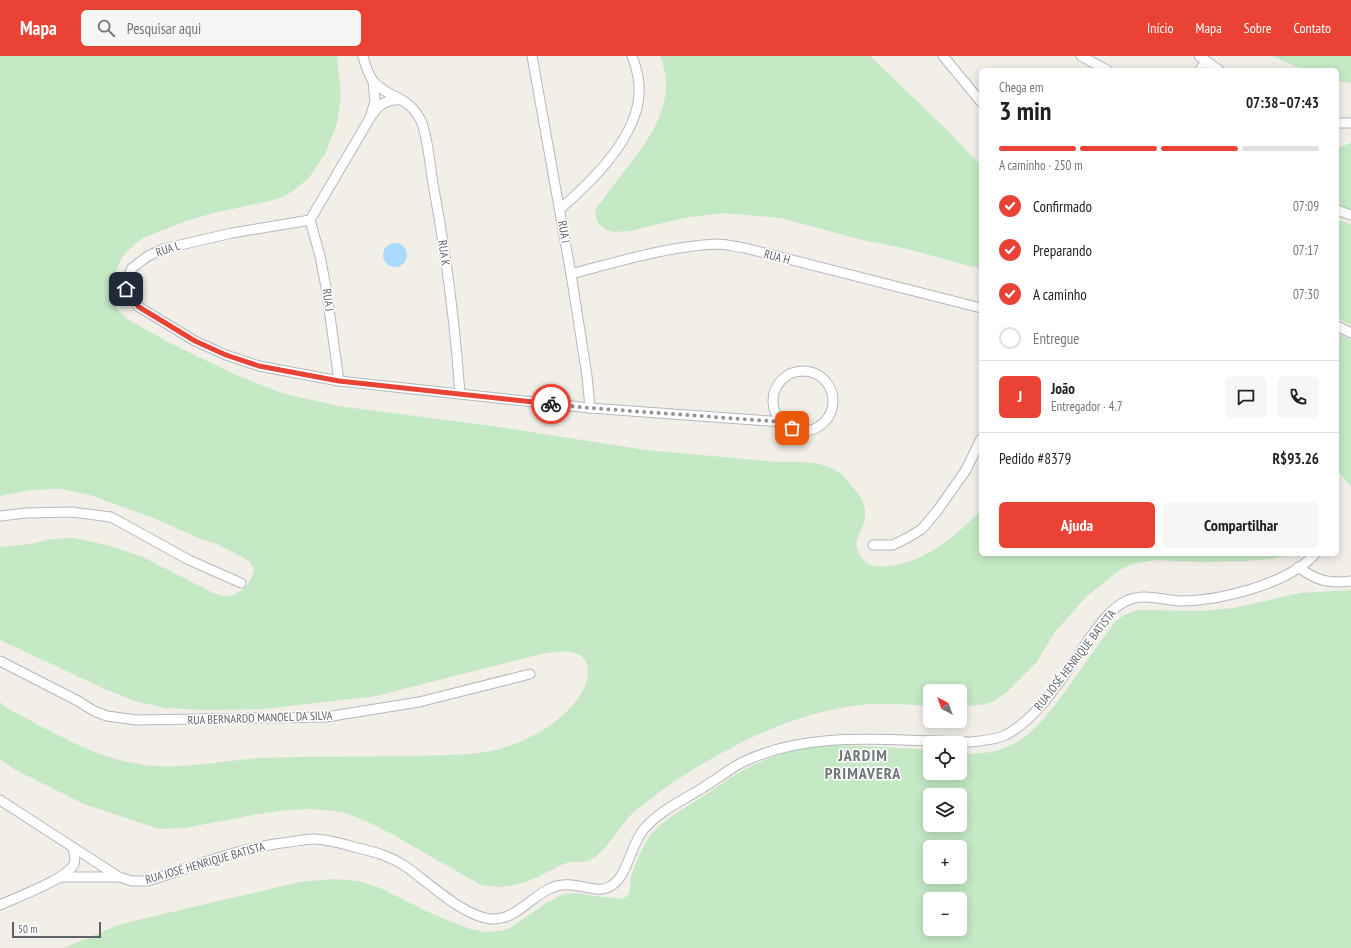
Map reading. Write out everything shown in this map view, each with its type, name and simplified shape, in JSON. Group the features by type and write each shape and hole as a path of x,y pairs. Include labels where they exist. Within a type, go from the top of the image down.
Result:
{"street":[{"path":"363,56 365,65 373,81 375,101 370,118"},
{"name":"RUA I","path":"532,56 571,274 587,376 590,408"},
{"path":"560,209 601,168 618,146 631,125 637,109 640,90 638,76 632,56"},
{"path":"943,56 979,100"},
{"path":"1081,56 1102,68"},
{"path":"1202,59 1216,68"},
{"path":"373,81 387,92 401,100"},
{"path":"310,220 375,111 383,104 393,100 401,100"},
{"name":"RUA K","path":"401,100 409,104 417,114 424,130 440,219 455,328 460,394"},
{"path":"1339,123 1351,123"},
{"path":"1339,211 1351,215"},
{"name":"RUA L","path":"310,220 232,233 163,249 136,264 128,275 126,286 129,296 139,307 182,334 212,349 259,366 339,381"},
{"name":"RUA J","path":"310,220 320,256 326,287 339,381"},
{"name":"RUA H","path":"571,274 635,258 687,248 719,244 745,248 979,307"},
{"path":"1339,327 1351,333"},
{"path":"339,381 590,408 783,422 797,430 807,430 817,427 825,421 830,412 833,402 832,392 824,379 815,373 804,371 794,373 784,378 775,392 774,403 776,413 783,422"},
{"path":"873,545 893,545 922,529 937,511 966,470 979,443"},
{"path":"0,516 26,513 72,512 111,517 189,560 241,583"},
{"name":"RUA JOSÉ HENRIQUE BATISTA","path":"60,877 119,877 132,881 148,881 251,849 274,844 313,839 332,842 390,857 405,866 464,909 477,916 495,919 503,918 518,910 542,892 558,885 574,884 601,889 610,886 621,876 637,839 649,823 672,806 744,762 779,750 817,741 857,739 970,742 1003,736 1025,722 1058,683 1103,620 1124,602 1136,597 1178,600 1214,598 1247,591 1274,580 1307,562 1313,556"},
{"path":"1298,567 1314,578 1332,583 1351,581"},
{"name":"RUA BERNARDO MANOEL DA SILVA","path":"0,661 78,701 94,711 107,716 137,720 326,717 419,702 530,674"},
{"path":"0,800 119,877"},
{"name":"RUA JOSÉ HENRIQUE BATISTA","path":"0,905 60,877 75,863 73,848"}],"green space":[{"path":"0,56 337,56 341,96 337,123 326,152 309,178 293,191 284,196 270,201 213,213 186,221 143,238 135,244 122,257 115,273 112,289 116,308 129,320 172,344 234,374 282,393 338,406 492,426 646,450 778,462 810,463 826,466 840,473 861,498 865,509 865,520 856,544 862,559 874,566 884,567 903,563 928,553 951,538 979,512 979,556 1285,556 1272,559 1245,561 1203,562 1154,560 1132,564 1117,572 1086,597 1055,632 1036,663 1008,691 992,702 981,705 967,706 967,684 923,684 923,706 869,704 841,708 813,714 772,729 710,759 664,789 635,811 602,851 590,860 563,864 516,885 495,887 481,885 395,836 370,823 343,812 312,809 287,810 184,828 159,829 84,804 17,771 0,759 0,702 5,707 82,747 115,759 148,765 196,765 260,758 461,755 482,753 504,748 530,737 554,722 574,704 585,686 588,672 587,664 583,658 578,654 571,652 541,654 376,696 264,709 205,710 165,708 135,701 105,689 0,640 0,547 31,544 52,539 73,538 111,546 145,558 213,593 224,596 235,594 244,588 251,579 254,569 250,562 246,559 219,545 196,537 156,519 90,495 61,489 31,490 0,496"},
{"path":"660,56 870,56 948,131 979,164 979,268 908,249 862,240 781,218 723,213 683,218 630,231 613,232 605,229 598,223 595,210 642,148 652,131 661,113 665,95 665,76"},
{"path":"1272,56 1351,56 1351,83 1339,81 1339,68 1299,68"},
{"path":"1351,143 1351,210 1339,206 1339,147"},
{"path":"1339,221 1351,224 1351,325 1339,319"},
{"path":"1339,334 1351,340 1351,487 1339,474"},
{"path":"1351,590 1351,948 64,948 121,924 300,882 334,879 359,881 380,888 435,915 470,929 485,932 501,931 510,928 546,903 564,894 576,893 623,899 629,894 631,876 642,850 646,842 657,828 730,778 758,763 788,752 818,746 835,745 923,749 923,780 967,780 967,754 986,753 1005,748 1029,733 1046,716 1061,697 1115,622 1124,615 1137,610 1202,611 1233,608 1301,593"}],"water":[{"path":"395,243 404,246 407,255 404,264 395,267 386,264 383,255 386,246"}],"way so far":[{"path":"551,404 783,422 792,428"}],"district":[{"name":"JARDIM PRIMAVERA","path":"863,764"}],"route":[{"path":"126,289 129,296 139,307 195,341 226,355 259,366 339,381 551,404"}]}
